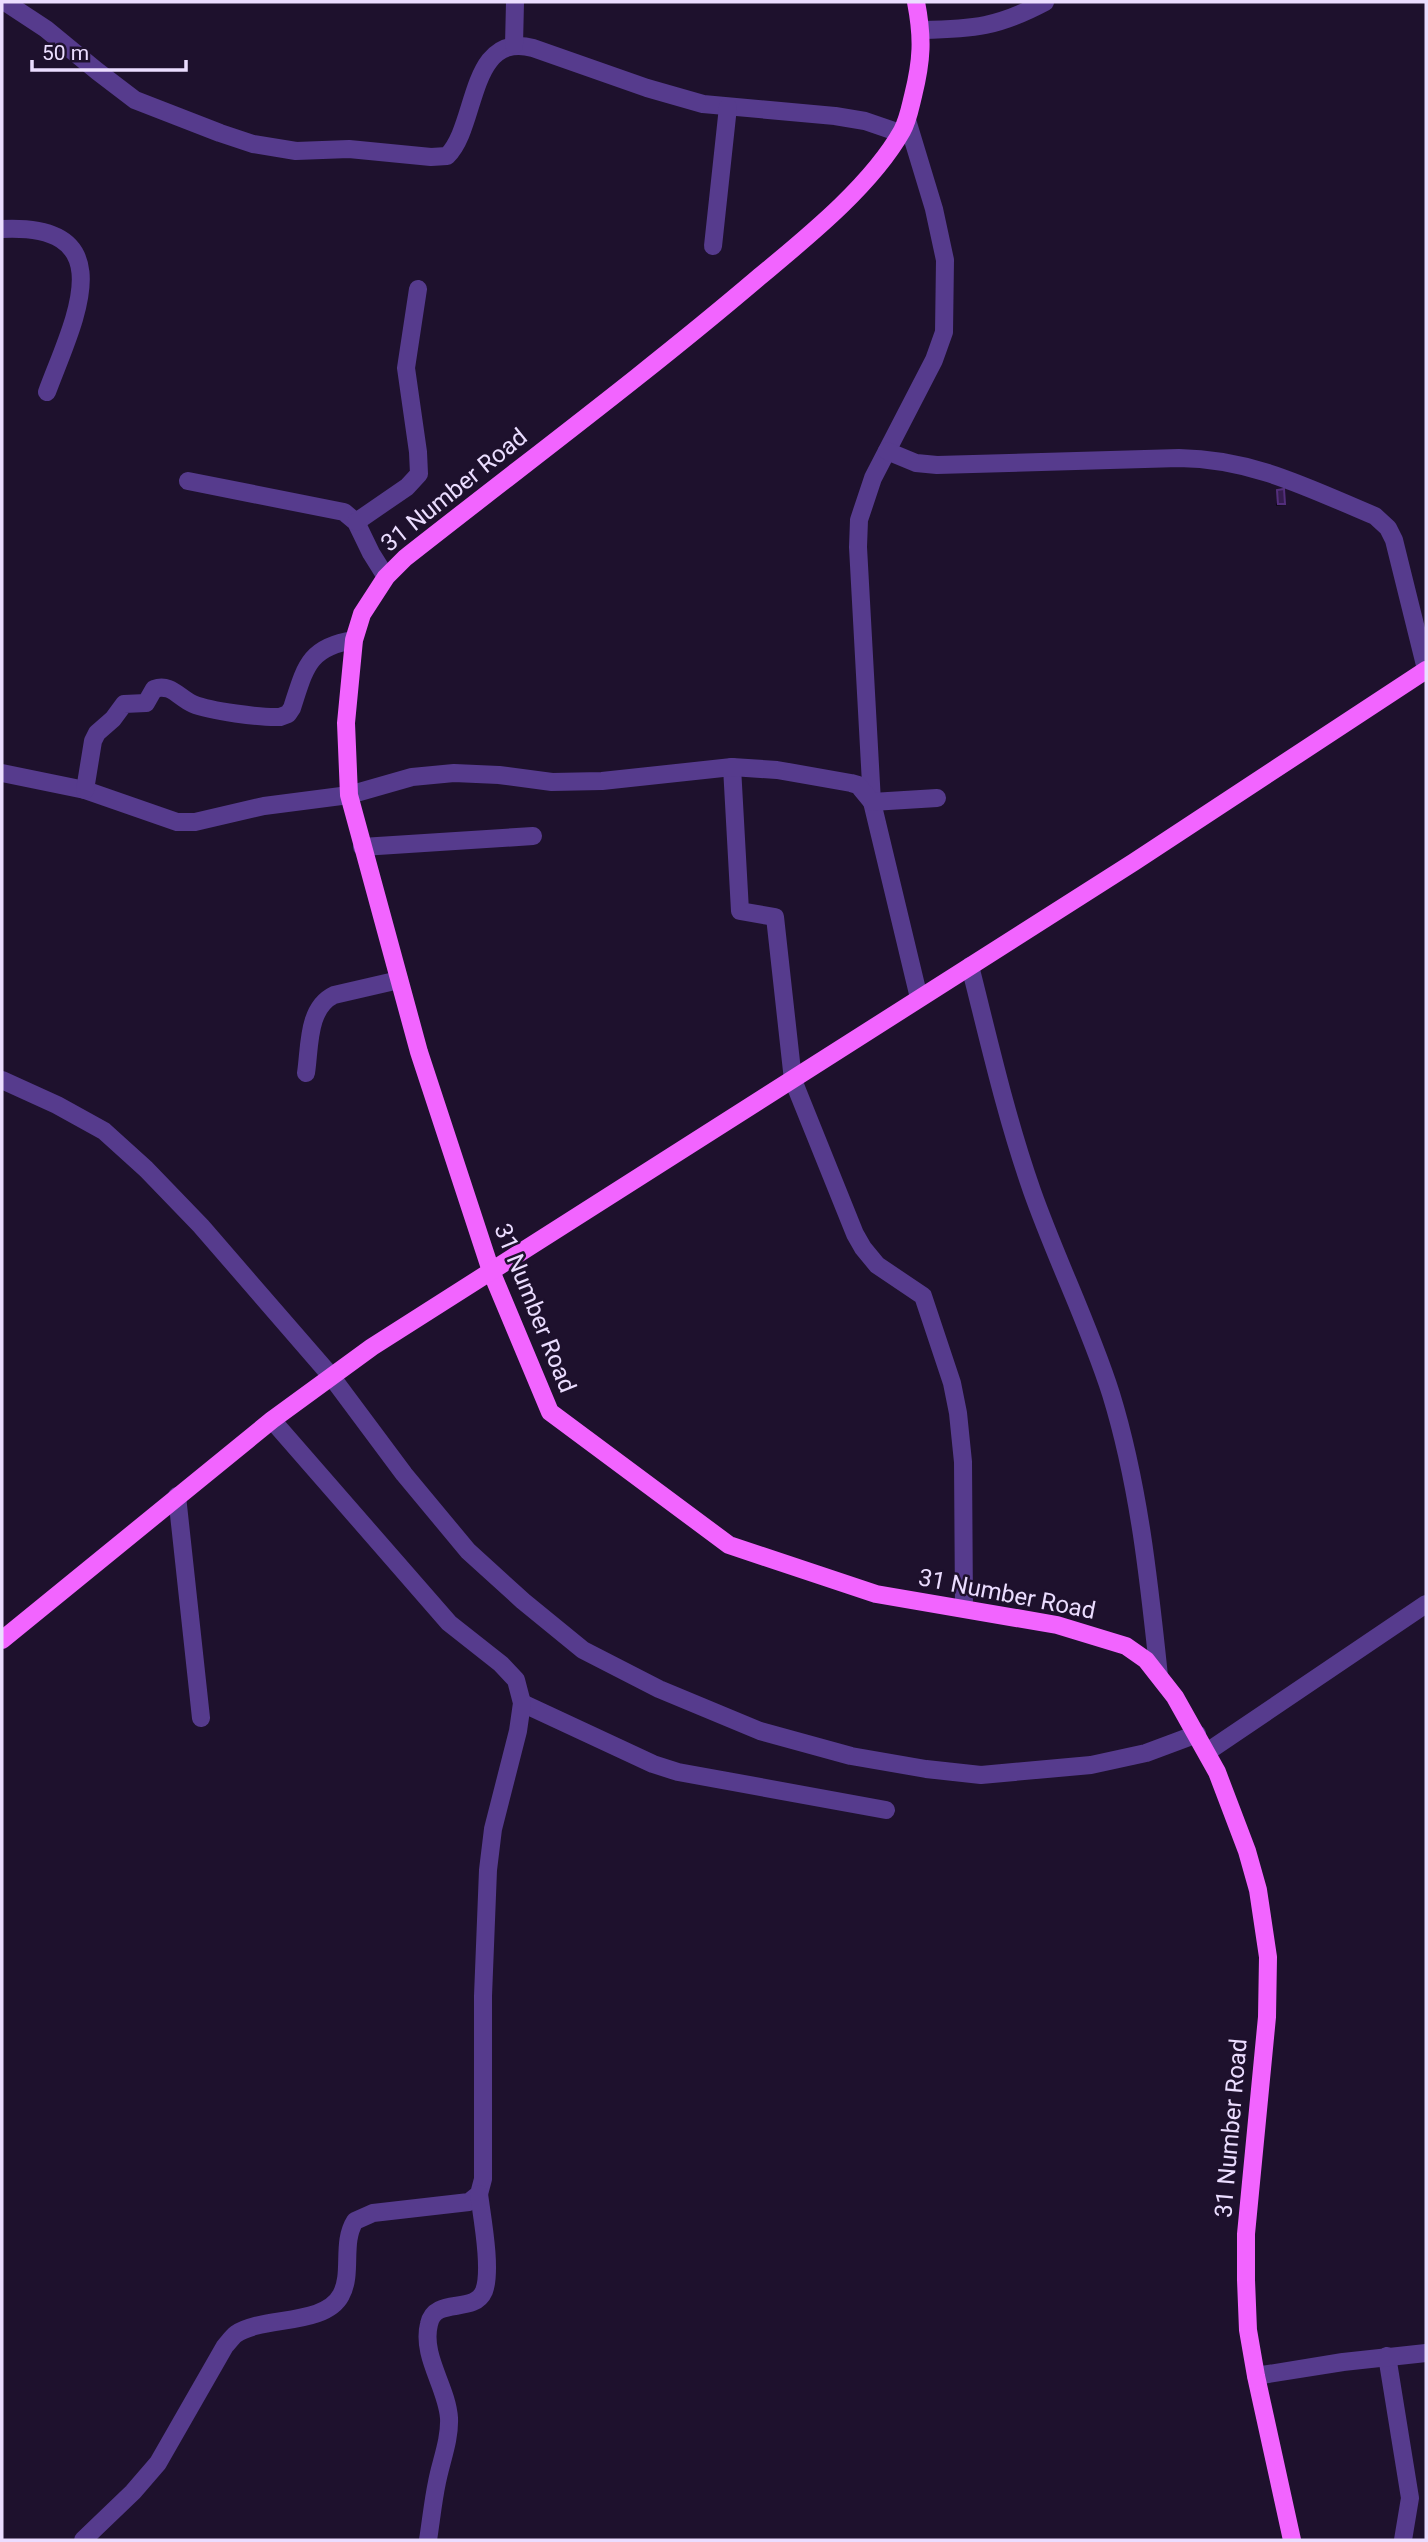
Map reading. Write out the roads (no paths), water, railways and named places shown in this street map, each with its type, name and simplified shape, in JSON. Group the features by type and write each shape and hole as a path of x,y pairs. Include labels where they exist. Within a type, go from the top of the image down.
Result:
{"main road":[{"name":"31 Number Road","path":"916,2 922,30 921,65 904,126 867,178 792,250 715,315 405,558 386,577 362,614 354,640 346,723 349,795 419,1052 491,1271 550,1412 729,1545 876,1594 1057,1625 1126,1646 1146,1660 1175,1697 1212,1761 1247,1851 1258,1890 1268,1958 1266,2017 1246,2234 1248,2330 1255,2376 1292,2540"},
{"path":"2,1640 177,1496 372,1347 1135,862 1426,670"}],"street":[{"path":"5,2 46,29 135,100 253,144 296,150 349,149 431,157 447,156 459,140 481,76 490,60 498,52 514,45 533,48 647,88 704,104 835,116 904,126 934,209 945,260 944,332 934,360 873,478 859,520 858,547 872,802 919,998"},
{"path":"514,45 515,2"},
{"path":"922,30 974,29 1016,17 1045,2"},
{"path":"713,246 728,107"},
{"path":"2,229 22,228 51,234 73,250 78,262 82,289 79,305 47,392"},
{"path":"356,522 407,487 419,474 406,369 418,289"},
{"path":"887,451 916,463 937,465 1193,458 1239,463 1265,471 1375,516 1388,528 1394,540 1426,670"},
{"path":"188,481 337,510 351,516 386,577"},
{"path":"85,790 93,741 124,704 146,703 154,689 160,687 168,688 197,706 280,717 288,714 292,708 310,661 322,649 338,642 354,640"},
{"path":"2,773 85,790 177,822 195,822 264,806 349,795 412,777 454,773 499,775 552,782 602,781 732,767 777,770 858,785 872,802"},
{"path":"732,767 740,911 775,917 793,1080 863,1248 877,1265 923,1296 952,1383 961,1435 965,1506 964,1608"},
{"path":"872,802 937,798"},
{"path":"362,848 533,836"},
{"path":"970,966 1001,1088 1032,1191 1101,1367 1118,1419 1143,1539 1159,1676"},
{"path":"306,1073 314,1017 325,999 399,980"},
{"path":"2,1080 57,1105 104,1131 146,1169 201,1226 468,1551 583,1650 659,1689 760,1731 851,1756 926,1769 981,1775 1037,1772 1091,1765 1146,1753 1197,1734"},
{"path":"276,1418 449,1623 502,1664 516,1680 522,1703 518,1731 493,1829 488,1870 483,1996 483,2179 480,2194 486,2262 483,2293 477,2301 442,2308 435,2312 429,2323 430,2353 449,2417 428,2540"},
{"path":"177,1496 201,1718"},
{"path":"1212,1761 1426,1604"},
{"path":"522,1703 653,1764 678,1772 886,1810"},
{"path":"83,2540 159,2463 225,2346 236,2334 250,2328 318,2313 332,2306 342,2295 348,2239 355,2221 373,2214 453,2206 469,2202 480,2194"},
{"path":"1255,2376 1387,2356 1426,2353"},
{"path":"1387,2356 1410,2498 1404,2540"}]}
